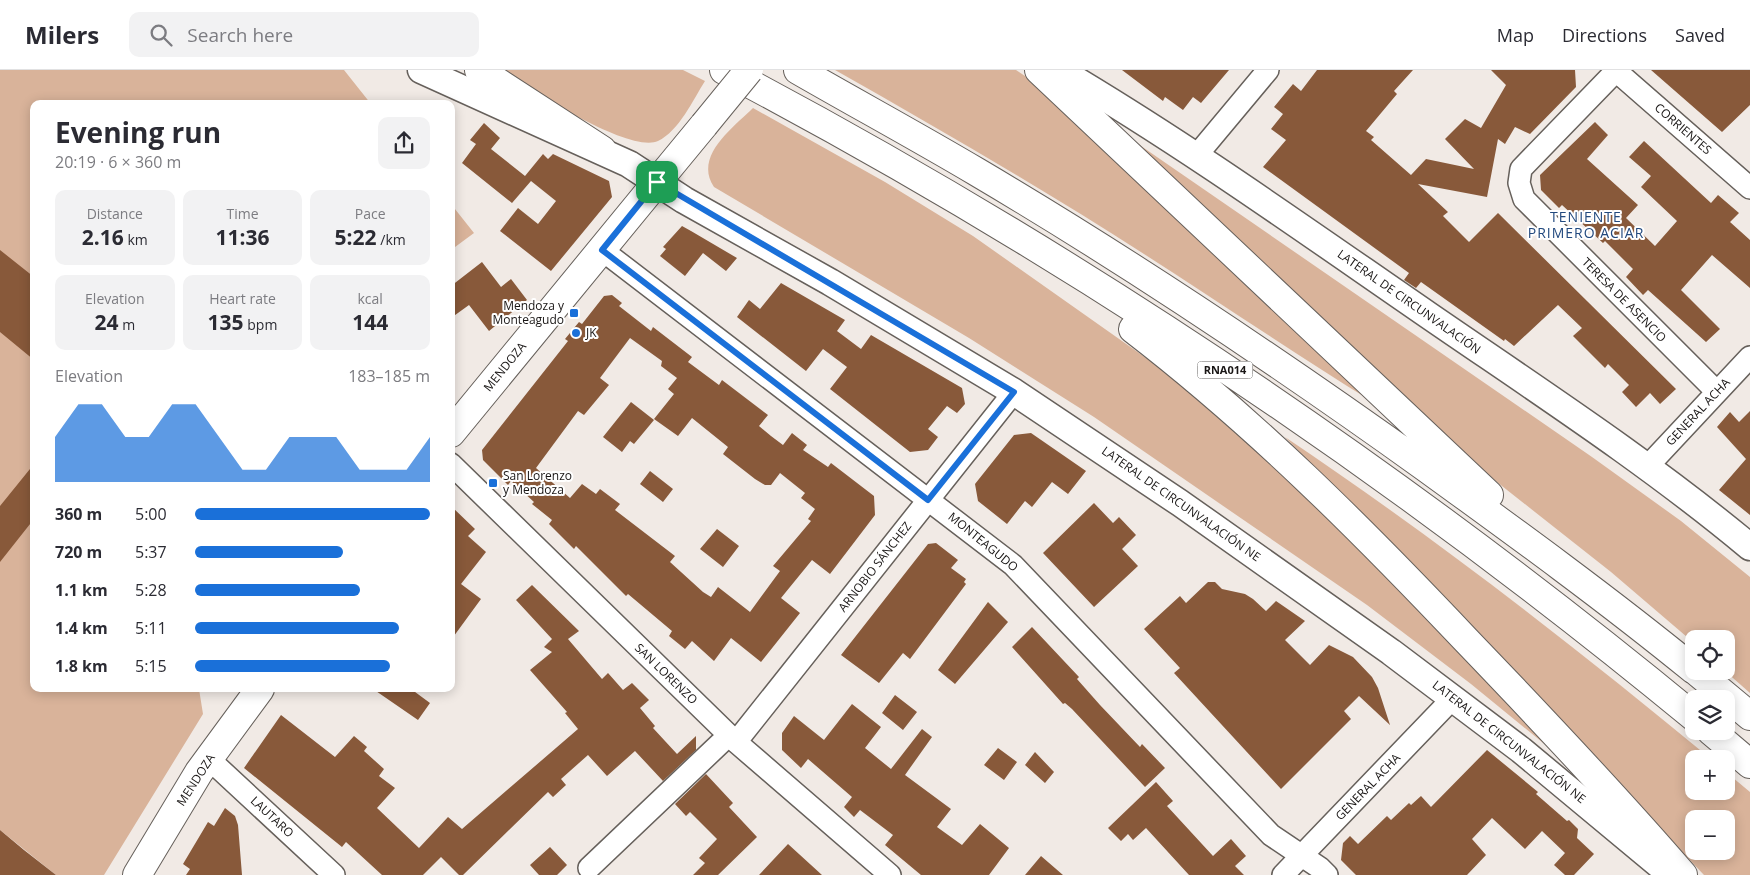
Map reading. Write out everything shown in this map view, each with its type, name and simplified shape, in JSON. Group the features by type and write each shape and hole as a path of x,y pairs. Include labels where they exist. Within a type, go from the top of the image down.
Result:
{"main road":[{"path":"478,70 602,150"},
{"name":"RNA014","path":"724,70 1000,225 1178,339 1329,441 1536,593 1685,710"},
{"name":"MENDOZA","path":"455,428 749,70"},
{"name":"RNA014","path":"798,70 978,172 1144,275 1328,398 1616,607 1685,662"},
{"path":"1039,70 1201,221 1430,441 1616,607"},
{"path":"1000,225 1197,379 1289,460 1387,558 1517,693 1683,875"},
{"name":"RNA014","path":"1707,680 1750,716"},
{"name":"MENDOZA","path":"137,875 209,759 258,692"},
{"path":"1722,740 1750,764"}],"street":[{"name":"LATERAL DE CIRCUNVALACIÓN NE","path":"421,70 602,150 1014,392 1180,503 1454,698 1586,802 1671,875"},
{"name":"LATERAL DE CIRCUNVALACIÓN","path":"1059,70 1197,155 1647,467 1750,547"},
{"path":"1197,155 1268,70"},
{"name":"CORRIENTES","path":"1618,71 1750,188"},
{"name":"TERESA DE ASENCIO","path":"1618,71 1521,169 1520,191 1524,199 1717,392"},
{"name":"MONTEAGUDO","path":"602,250 1013,565 1271,835 1327,875"},
{"name":"GENERAL ACHA","path":"1647,467 1750,357"},
{"name":"ARNOBIO SÁNCHEZ","path":"589,868 732,739 1014,392"},
{"name":"SAN LORENZO","path":"455,468 732,739 890,875"},
{"name":"GENERAL ACHA","path":"1283,875 1454,698"},
{"name":"LAUTARO","path":"209,759 334,875"}],"shaded area":[{"path":"0,70 344,70 368,100 30,100 30,692 199,692 203,714 104,875 56,875 0,830"},
{"path":"499,70 683,70 705,81 673,130 658,141 644,142 625,138 602,129 578,117"},
{"path":"835,70 1016,70 1028,78 1373,402 1068,206"},
{"path":"753,108 885,182 973,236 1156,365 1204,404 1279,470 1349,539 1558,755 1471,684 1367,605 1094,417 969,338 714,187 709,175 712,153 727,133"},
{"path":"1112,126 1592,457 1681,521 1750,577 1750,693 1735,680 1735,630 1685,630 1685,635 1611,572 1483,471"},
{"path":"455,209 474,233 455,247"},
{"path":"1285,437 1449,553 1555,633 1685,738 1685,740 1700,750 1685,750 1685,800 1735,800 1735,780 1750,792 1750,875 1704,875 1690,860 1735,860 1735,810 1685,810 1685,855"}],"building":[{"path":"1122,70 1229,70 1201,103 1193,97 1183,110 1165,97 1163,101"},
{"path":"1317,70 1413,70 1394,91 1397,94 1366,131 1374,137 1371,140 1411,175 1426,159 1474,169 1445,139 1465,119 1481,128 1506,85 1491,70 1575,70 1576,87 1530,134 1515,127 1505,144 1498,139 1487,197 1418,184 1448,212 1443,216 1469,242 1498,213 1676,389 1660,404 1650,393 1636,407 1622,392 1629,385 1608,364 1605,368 1573,336 1582,328 1558,305 1514,346 1505,339 1504,341 1421,282 1416,288 1404,280 1409,273 1263,167 1286,140 1271,129 1283,114 1274,107 1293,84 1301,91"},
{"path":"1651,70 1750,70 1750,105 1722,132"},
{"path":"1595,122 1608,135 1587,159 1638,205 1626,218 1655,246 1677,221 1641,187 1651,176 1629,157 1644,141 1711,203 1718,195 1739,213 1730,222 1750,240 1750,288 1712,255 1681,290 1720,329 1706,342 1648,290 1643,295 1626,277 1633,269 1605,241 1603,243 1562,205 1559,208 1541,190 1540,175"},
{"path":"484,123 500,138 491,149 525,176 543,154 548,159 553,154 609,181 612,197 551,271 500,231 518,208 538,224 556,201 531,181 512,203 462,163 476,144 470,140"},
{"path":"682,226 737,258 726,271 703,253 685,276 660,256 666,249 663,247"},
{"path":"0,250 30,274 30,357 0,332"},
{"path":"482,262 501,287 511,279 527,300 489,331 469,305 455,315 455,283"},
{"path":"781,283 845,320 837,331 861,349 871,335 962,388 965,404 957,413 947,406 928,429 938,437 928,450 910,452 830,389 847,367 823,349 806,371 737,317 749,300 760,309"},
{"path":"612,295 622,303 619,306 651,331 653,327 692,357 688,362 719,385 722,380 768,415 759,426 783,445 792,433 807,445 803,450 828,467 831,463 874,496 875,515 830,574 812,560 781,598 800,613 761,662 731,638 714,661 692,641 685,649 669,636 672,631 628,594 626,596 576,546 574,549 549,524 552,520 532,504 534,502 511,481 508,485 483,460 482,450 568,341 565,339 579,322 582,324 604,296","holes":["630,338 662,361 661,366 677,378 668,389 674,394 654,419 678,436 692,418 728,447 723,454 755,479 765,485 771,485 780,473 805,493 801,498 815,509 808,519 811,521 773,566 780,571 750,612 718,587 711,597 703,592 670,562 675,556 615,510 620,504 600,489 596,494 582,484 570,498 536,468 578,411 584,415 609,385 600,378"]},
{"path":"631,402 654,420 634,444 630,441 622,452 603,437"},
{"path":"1750,411 1750,515 1719,490 1746,459 1717,427 1730,412 1739,422"},
{"path":"1031,433 1086,471 1068,494 1052,482 1032,507 1025,501 1007,524 978,501 975,484 1014,435"},
{"path":"30,469 30,524 0,562 0,506"},
{"path":"650,471 673,489 663,502 640,484"},
{"path":"1094,503 1113,523 1119,517 1136,535 1122,549 1138,566 1094,607 1043,553"},
{"path":"455,510 475,529 468,536 486,552 461,584 481,599 455,635"},
{"path":"717,529 739,546 723,567 700,549"},
{"path":"936,543 958,560 951,568 966,579 964,582 966,584 910,659 903,653 879,683 841,655 928,544"},
{"path":"1208,582 1215,582 1222,589 1245,594 1266,611 1276,601 1305,621 1285,640 1310,665 1329,645 1353,657 1372,677 1378,688 1390,725 1359,696 1344,711 1351,719 1281,789 1174,673 1180,668 1144,629 1180,596 1186,603"},
{"path":"532,585 579,631 568,639 602,679 608,673 623,690 632,683 649,700 640,708 655,726 653,728 677,754 696,736 696,750 663,781 635,751 607,776 588,755 561,779 566,785 553,797 548,792 463,875 459,875 441,857 423,875 382,875 346,842 342,847 244,768 281,715 335,757 354,736 367,747 364,751 384,769 379,776 395,788 377,808 419,848 448,817 462,829 578,729 565,713 567,712 530,670 552,652 544,647 552,639 516,600"},
{"path":"988,602 1008,622 955,684 938,670"},
{"path":"1032,627 1079,677 1077,679 1100,705 1140,747 1142,744 1165,768 1145,787 1072,709 1065,703 1063,704 1012,647"},
{"path":"377,692 415,692 430,703 418,720"},
{"path":"895,695 917,712 903,730 882,713"},
{"path":"852,704 881,727 865,748 891,769 922,729 932,737 905,775 951,809 937,827 962,845 980,824 1009,848 989,875 921,875 885,845 893,835 860,810 854,817 844,807 852,797 808,759 801,768 782,750 782,733 794,716 824,740"},
{"path":"998,748 1017,762 1004,780 984,765"},
{"path":"1487,750 1538,792 1536,794 1578,829 1577,838 1594,854 1574,875 1565,875 1554,865 1565,853 1542,831 1525,849 1492,818 1472,839 1486,855 1467,875 1356,875 1341,860 1343,843 1350,836 1358,844 1387,816 1391,820 1409,803 1411,805 1421,796 1431,807"},
{"path":"1035,752 1054,772 1045,783 1025,765"},
{"path":"706,774 733,803 729,807 757,837 718,875 693,875 705,863 699,858 717,839 690,812 686,816 675,804"},
{"path":"1156,782 1173,801 1167,806 1213,856 1231,839 1246,856 1235,866 1244,875 1189,875 1146,828 1133,840 1128,834 1121,841 1108,828"},
{"path":"225,808 235,816 238,825 242,875 186,875 190,869 183,864 208,822 214,826"},
{"path":"0,830 24,850 56,875 0,875"},
{"path":"788,844 822,875 759,875"},
{"path":"550,847 567,865 557,875 539,875 530,865"},
{"path":"1041,856 1063,875 1025,875"}],"place":[{"name":"Mendoza y Monteagudo","path":"574,313"},
{"name":"JK","path":"576,333"},
{"name":"San Lorenzo y Mendoza","path":"493,483"}],"district":[{"name":"TENIENTE PRIMERO ACIAR","path":"1586,226"}],"route":[{"path":"657,182 684,200 751,236 1014,392 928,500 602,250 657,182"}]}
